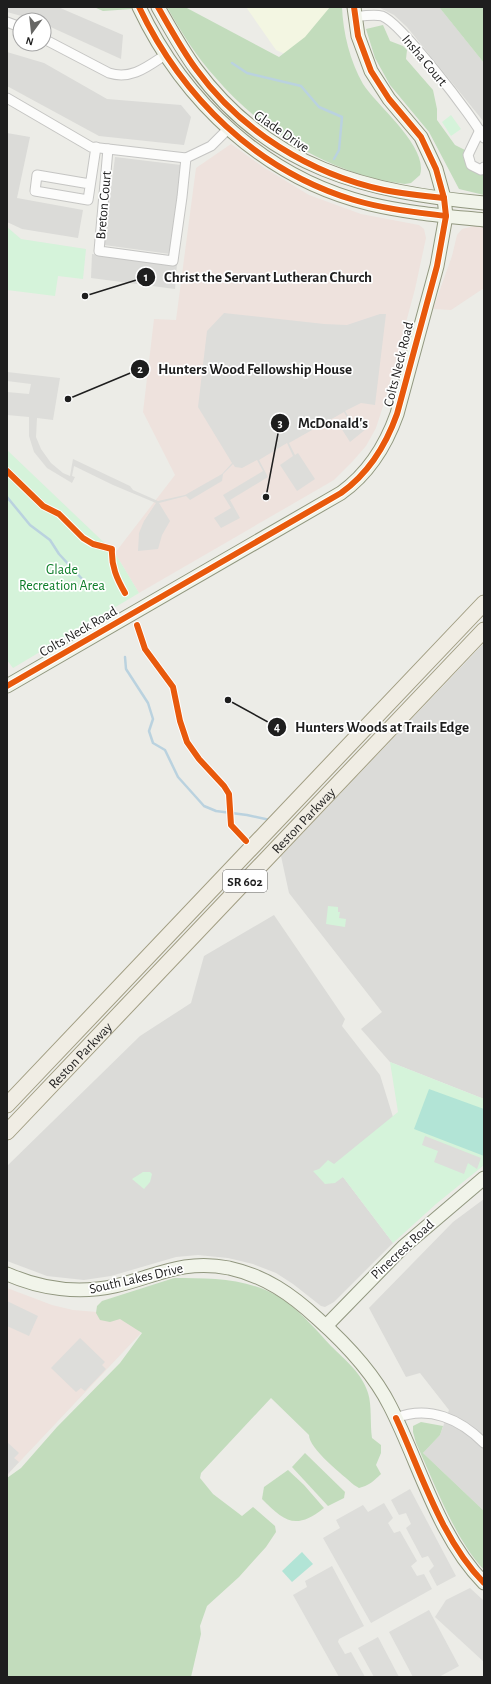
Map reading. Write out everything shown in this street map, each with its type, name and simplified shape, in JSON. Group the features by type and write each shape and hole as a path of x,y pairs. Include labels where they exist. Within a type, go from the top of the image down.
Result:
{"main road":[{"name":"Reston Parkway","path":"7,1105 484,603"},
{"name":"Reston Parkway","path":"7,1132 484,630"}],"street":[{"path":"140,7 165,55 191,90 228,129 242,141 278,165 314,185 339,195 385,208 484,220"},
{"name":"Glade Drive","path":"158,7 192,62 210,87 234,112 276,145 312,165 354,181 384,190 484,203"},
{"name":"Colts Neck Road","path":"7,686 333,498 348,488 361,476 388,437 397,414 437,266 446,216 444,198 436,169 421,137 389,99 371,72 362,51 354,12"},
{"name":"Insha Court","path":"354,12 364,15 382,16 408,37 482,134 468,155 471,165 481,170 484,167"},
{"path":"52,44 109,73 120,76 138,72 165,55"},
{"path":"7,98 91,147 186,158 211,146 228,129"},
{"name":"Breton Court","path":"90,184 37,175 35,191 88,200 96,147"},
{"name":"Breton Court","path":"108,149 99,251 173,260 186,158"},
{"name":"Pinecrest Road","path":"326,1326 403,1247 484,1178"},
{"name":"South Lakes Drive","path":"7,1274 48,1287 84,1290 113,1286 178,1267 194,1266 221,1267 252,1274 271,1283 295,1299 326,1326 372,1377 396,1418 450,1537 464,1559 484,1583"},
{"path":"396,1418 421,1413 443,1416 462,1424 484,1443"}],"shaded area":[{"path":"7,7 58,7 123,35 121,59 52,28 52,12 12,12 12,13 7,12"},
{"path":"246,7 331,7 303,41 285,54 276,50"},
{"path":"378,7 439,7 484,63 484,122 407,27 394,15"},
{"path":"7,52 44,63 107,99 181,105 191,117 184,145 99,136 7,86"},
{"path":"7,133 30,137 17,198 83,210 78,238 22,229 7,222"},
{"path":"231,144 263,167 309,195 361,214 419,225 424,229 426,238 415,289 385,400 376,428 366,446 334,480 139,593 115,553 175,475 143,412 154,319 176,320 196,168"},
{"path":"115,157 181,165 170,254 104,245"},
{"path":"474,226 484,226 484,288 451,310 433,309 452,256 457,235 462,229"},
{"path":"92,254 177,264 175,289 91,278"},
{"path":"224,313 324,324 347,325 380,314 386,314 375,405 361,403 345,411 352,422 358,418 366,429 350,442 341,428 350,423 344,412 289,443 295,455 298,453 315,479 297,491 280,465 293,456 287,443 259,460 268,477 230,500 240,518 221,528 214,518 231,508 223,495 263,471 257,460 242,468 235,467 233,464 223,474 222,481 190,500 186,496 159,503 170,521 162,535 158,549 138,551 139,533 144,521 156,503 113,485 74,466 72,476 75,477 72,483 47,468 34,452 29,436 29,417 7,415 7,392 29,394 31,384 7,381 7,372 60,378 53,420 37,418 36,437 41,449 51,463 63,473 70,476 73,459 130,486 133,490 158,501 185,495 222,474 232,463 198,407 207,331"},
{"path":"484,643 484,1099 390,1062 361,1029 382,1012 289,893 281,856"},
{"path":"274,915 345,1019 342,1026 380,1075 393,1117 334,1165 393,1243 334,1302 325,1307 321,1306 276,1273 253,1264 228,1258 198,1255 176,1257 111,1276 84,1280 47,1276 7,1261 7,1166 140,1036 191,1003 204,956"},
{"path":"425,1136 481,1158 477,1169 468,1163 464,1174 434,1162 438,1151 422,1145"},
{"path":"484,1199 484,1511 423,1453 440,1435 449,1410 420,1373 406,1377 369,1308 453,1222"},
{"path":"7,1288 52,1305 73,1310 121,1314 141,1333 7,1475"},
{"path":"7,1301 38,1316 29,1336 7,1326"},
{"path":"80,1338 105,1362 102,1365 106,1369 85,1391 81,1388 76,1392 51,1368"},
{"path":"7,1442 19,1453 14,1458 19,1462 7,1475"},
{"path":"410,1489 456,1576 437,1586 429,1571 434,1566 428,1556 422,1558 406,1528 411,1524 406,1513 399,1515 391,1500"},
{"path":"384,1503 393,1518 388,1523 394,1533 400,1531 417,1561 411,1566 417,1576 424,1574 432,1589 371,1623 323,1538 340,1528 336,1520 363,1505 368,1512"},
{"path":"332,1566 364,1626 339,1639 338,1642 345,1654 351,1652 365,1677 339,1677 293,1595 307,1587 305,1581"},
{"path":"470,1588 484,1601 484,1662 435,1617 446,1600"},
{"path":"429,1610 459,1666 439,1677 413,1677 389,1632"},
{"path":"378,1637 399,1677 374,1677 358,1648"}],"green space":[{"path":"94,7 131,7 132,9 103,11"},
{"path":"167,7 185,7 279,57 305,37 330,7 342,7 348,47 358,75 370,93 410,140 417,152 421,164 420,175 411,183 405,184 378,179 325,161 277,133 234,97 201,61"},
{"path":"439,7 484,7 484,63"},
{"path":"383,25 390,41 403,46 407,50 406,59 433,90 437,109 437,120 455,145 465,150 465,162 470,170 481,174 484,172 484,195 459,189 429,132 390,85 375,58 366,29"},
{"path":"451,115 461,129 451,136 442,122"},
{"path":"7,227 21,239 86,249 83,279 58,276 55,296 7,290"},
{"name":"Glade Recreation Area","path":"7,450 115,553 139,593 13,668 7,660"},
{"path":"328,906 338,907 338,912 340,912 339,918 346,919 345,927 326,924"},
{"path":"390,1062 484,1099 484,1165 436,1204 393,1243 343,1177 335,1183 325,1184 313,1171 319,1169 328,1160 334,1164 398,1112"},
{"path":"429,1089 484,1109 484,1156 414,1129"},
{"path":"143,1172 150,1172 152,1174 150,1182 144,1189 132,1179"},
{"path":"174,1278 217,1279 260,1288 273,1293 285,1301 303,1317 362,1379 368,1393 370,1403 372,1438 381,1445 381,1453 376,1465 381,1474 365,1486 359,1488 354,1485 320,1454 310,1441 309,1435 271,1398 201,1473 200,1478 213,1494 242,1516 253,1507 275,1526 276,1532 266,1547 239,1577 207,1606 200,1626 201,1634 191,1677 7,1677 7,1478 21,1468 57,1427 120,1363 142,1333 120,1319 110,1322 100,1320 96,1313 97,1306 102,1301"},
{"path":"421,1422 443,1426 440,1435 423,1453 484,1511 484,1570 473,1557 454,1527 416,1443 413,1426"},
{"path":"305,1453 345,1492 344,1498 328,1506 292,1467"},
{"path":"288,1470 304,1485 324,1508 305,1519 297,1521 290,1520 277,1513 262,1499 264,1487"},
{"path":"302,1552 313,1564 292,1582 282,1571"}],"waterway":[{"path":"232,63 247,73 301,86 319,107 342,117 339,150 334,159"},
{"path":"7,497 30,525 50,540 59,554 84,581"},
{"path":"125,657 126,669 148,703 153,719 149,731 153,743 165,750 178,777 204,806 216,811 270,820"}],"cycle path":[{"path":"139,7 157,40 177,71 200,100 226,126 255,150 286,170 319,187 354,200 388,208 446,216"},
{"path":"158,7 176,39 196,69 214,91 234,112 279,147 304,161 357,183 384,190 444,198"},
{"path":"7,686 341,493 360,477 375,458 388,437 397,414 437,266 446,216 444,198 436,169 421,137 389,99 371,71 358,36 354,7"},
{"path":"7,471 43,506 59,514 83,538 93,544 112,549 112,561 115,572 125,593"},
{"path":"137,625 145,649 173,687 180,721 187,742 199,759 224,786 229,794 231,825 246,841"},
{"path":"396,1418 423,1482 444,1526 469,1565 484,1583"}],"place":[{"name":"Christ the Servant Lutheran Church","path":"85,296"},
{"name":"Hunters Wood Fellowship House","path":"68,399"},
{"name":"McDonald's","path":"266,497"},
{"name":"Hunters Woods at Trails Edge","path":"228,700"}]}
